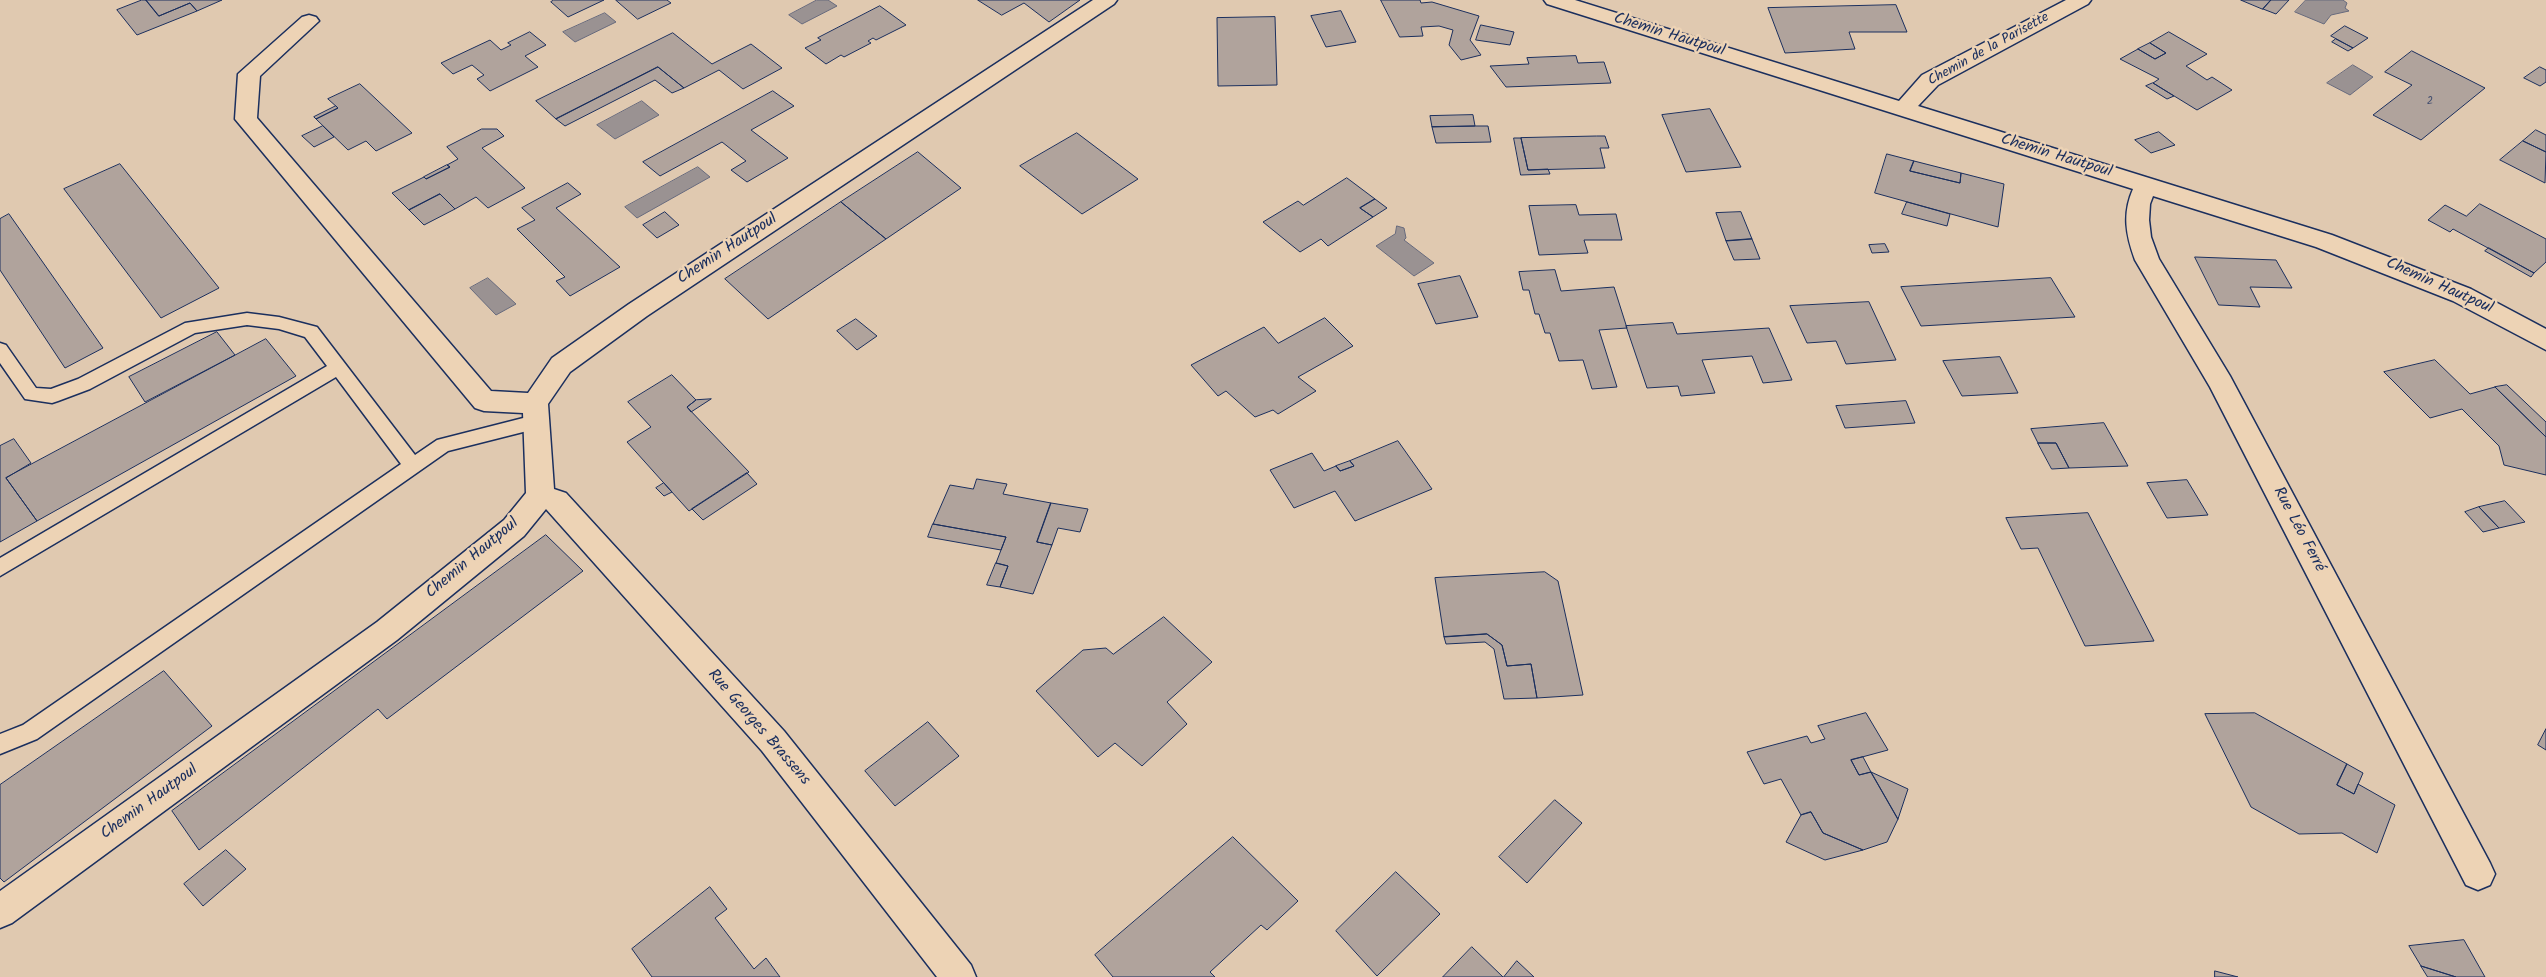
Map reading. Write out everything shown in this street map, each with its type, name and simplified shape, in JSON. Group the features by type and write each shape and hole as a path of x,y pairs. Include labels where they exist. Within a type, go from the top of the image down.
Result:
{"street":[{"name":"Chemin Hautpoul","path":"535,412 561,365 638,310 1107,0"},
{"name":"Chemin Hautpoul","path":"1554,0 2146,185 2370,258 2462,295 2546,341"},
{"name":"Chemin de la Parisette","path":"1906,110 1909,102 1930,80 2081,0"},
{"path":"308,21 249,74 246,119 484,401 535,412 539,447 540,496"},
{"name":"Rue Léo Ferré","path":"2146,185 2138,204 2137,220 2139,236 2147,260 2221,383 2478,874"},
{"name":"Chemin Hautpoul","path":"0,911 386,631 514,528 540,496"},
{"name":"Rue Georges Brassens","path":"540,496 556,501 773,741 959,977"}],"lane":[{"path":"0,350 31,394 52,396 84,384 191,327 247,319 279,323 311,332 413,466"},
{"path":"0,568 339,367"},
{"path":"0,744 30,732 443,444 535,412"}],"shaded area":[{"path":"817,0 828,0 837,6 802,24 789,15"},
{"path":"2306,0 2343,0 2347,3 2345,8 2349,11 2331,15 2324,24 2295,12"},
{"path":"605,13 616,22 575,42 563,32"},
{"path":"2353,65 2373,77 2350,95 2327,83"},
{"path":"642,101 659,115 615,139 597,125"},
{"path":"698,167 710,177 637,218 625,207"},
{"path":"1397,226 1404,228 1406,238 1404,240 1434,263 1414,276 1376,246 1395,234"},
{"path":"488,278 516,304 496,315 470,288"}],"building":[{"path":"146,0 159,16 190,3 197,11 137,35 117,10"},
{"path":"146,0 222,0 197,11 190,3 159,16"},
{"path":"554,0 604,0 568,17 551,2"},
{"path":"616,0 667,0 671,3 638,19"},
{"path":"978,0 1080,0 1049,22 1024,3 1002,15"},
{"path":"1381,0 1420,0 1421,3 1432,2 1479,16 1470,40 1481,55 1461,60 1449,45 1453,30 1439,26 1421,27 1423,36 1400,37"},
{"path":"2241,0 2271,0 2263,9"},
{"path":"2271,0 2289,0 2276,14 2263,9"},
{"path":"1896,5 1907,32 1849,32 1855,49 1785,53 1768,8"},
{"path":"880,6 906,25 876,40 873,38 868,41 871,43 844,57 841,55 826,64 805,48 821,40 818,38"},
{"path":"1341,11 1356,42 1326,47 1311,16"},
{"path":"1275,17 1277,85 1218,86 1217,18"},
{"path":"1481,25 1514,32 1510,45 1476,40"},
{"path":"2345,26 2368,38 2353,48 2331,36"},
{"path":"530,32 546,45 525,56 538,67 490,91 477,79 484,75 472,65 453,74 441,63 490,40 501,50 511,45 508,43"},
{"path":"2169,32 2207,54 2186,66 2207,80 2212,77 2232,90 2197,110 2153,83 2159,79 2120,59 2138,49 2155,59 2166,53 2150,43"},
{"path":"673,33 712,64 751,44 782,68 743,89 719,70 684,88 658,67 556,119 536,101"},
{"path":"2336,39 2353,48 2348,51 2332,42"},
{"path":"2150,43 2166,53 2155,59 2138,49"},
{"path":"2412,51 2485,88 2421,140 2373,115 2412,85 2385,72"},
{"path":"1576,56 1578,63 1604,62 1611,83 1506,87 1490,66 1529,64 1527,58"},
{"path":"658,67 684,88 672,93 655,80 565,126 556,119"},
{"path":"2540,67 2546,70 2546,82 2540,86 2524,78"},
{"path":"2153,83 2174,96 2167,99 2146,86"},
{"path":"360,84 412,133 376,151 366,141 348,150 316,119 338,108 328,99"},
{"path":"773,91 794,106 751,130 788,158 747,182 731,170 746,161 722,142 660,176 643,162"},
{"path":"336,106 338,108 316,119 314,117"},
{"path":"1710,109 1741,167 1686,172 1662,115"},
{"path":"1473,115 1475,126 1432,127 1430,116"},
{"path":"323,126 334,137 314,147 302,136"},
{"path":"1488,126 1491,142 1436,143 1432,127"},
{"path":"482,129 497,129 504,136 482,148 525,188 488,208 476,197 455,209 440,194 409,210 392,193 424,177 426,179 450,167 447,165 458,159 447,147"},
{"path":"2536,130 2546,135 2546,152 2523,141"},
{"path":"2159,132 2175,145 2151,153 2135,140"},
{"path":"1077,133 1138,179 1082,214 1020,166"},
{"path":"1605,136 1609,148 1600,148 1605,168 1528,170 1521,138"},
{"path":"1514,138 1521,138 1528,170 1548,169 1550,174 1521,175"},
{"path":"2523,141 2546,152 2545,183 2500,160"},
{"path":"918,152 961,188 886,239 841,202"},
{"path":"1887,154 1914,161 1910,171 1960,183 1961,173 2004,184 1998,227 1875,193"},
{"path":"1914,161 1961,173 1960,183 1910,171"},
{"path":"120,164 219,288 161,318 64,189"},
{"path":"447,165 450,167 426,179 424,177"},
{"path":"1347,178 1375,199 1360,208 1373,217 1328,246 1321,239 1300,252 1263,222 1298,201 1303,205"},
{"path":"568,183 581,194 556,208 620,267 570,296 556,281 565,277 517,229 535,220 522,208"},
{"path":"440,194 455,209 424,225 409,210"},
{"path":"1375,199 1387,208 1373,217 1360,208"},
{"path":"841,202 886,239 768,319 725,279"},
{"path":"1907,202 1950,214 1947,226 1902,214"},
{"path":"2480,204 2546,239 2546,262 2534,273 2453,229 2450,232 2428,220 2445,205 2466,216"},
{"path":"1576,205 1579,215 1616,214 1622,240 1584,240 1588,253 1539,255 1529,206"},
{"path":"665,212 679,225 657,238 643,225"},
{"path":"1741,212 1752,239 1726,241 1716,213"},
{"path":"9,214 103,348 65,368 0,270 0,219"},
{"path":"1752,239 1760,259 1734,260 1726,241"},
{"path":"1885,244 1889,252 1872,253 1869,245"},
{"path":"2489,248 2534,273 2531,277 2485,251"},
{"path":"2195,257 2276,260 2292,288 2250,287 2260,307 2219,305"},
{"path":"1555,270 1561,291 1614,287 1627,328 1599,330 1617,387 1592,389 1583,360 1559,361 1550,333 1545,333 1539,314 1535,314 1529,290 1523,290 1519,272"},
{"path":"1460,276 1478,317 1436,324 1418,284"},
{"path":"2051,278 2075,317 1921,326 1901,287"},
{"path":"1869,302 1896,360 1846,364 1836,341 1807,343 1790,306"},
{"path":"1325,318 1353,346 1298,377 1316,391 1278,414 1273,410 1255,417 1226,391 1218,396 1191,365 1264,327 1278,343"},
{"path":"856,319 877,336 857,350 837,331"},
{"path":"1673,323 1677,334 1769,328 1792,380 1763,383 1752,356 1702,360 1715,393 1681,396 1678,386 1647,388 1626,326"},
{"path":"217,332 235,355 145,402 129,377"},
{"path":"266,339 296,376 37,521 6,478"},
{"path":"2000,357 2018,393 1962,396 1943,361"},
{"path":"2435,360 2470,394 2495,387 2546,437 2546,475 2504,465 2499,446 2462,409 2430,418 2384,372"},
{"path":"672,375 696,400 687,407 749,472 689,511 627,442 651,427 628,402"},
{"path":"2507,385 2546,422 2546,437 2495,387"},
{"path":"711,399 691,412 687,407 696,400"},
{"path":"1906,401 1915,423 1845,428 1836,406"},
{"path":"2104,423 2128,466 2069,468 2056,443 2038,443 2031,429"},
{"path":"14,439 31,463 6,478 37,521 0,542 0,446"},
{"path":"1398,441 1432,489 1355,521 1335,491 1294,508 1270,470 1312,453 1324,471 1336,466 1340,471 1354,466 1350,461"},
{"path":"2038,443 2056,443 2069,468 2052,469"},
{"path":"1350,461 1354,466 1340,471 1336,466"},
{"path":"747,473 757,484 703,520 692,509"},
{"path":"977,479 1007,484 1003,494 1051,503 1037,542 1052,545 1033,594 1000,587 1008,566 996,563 1006,537 933,524 950,485 973,489"},
{"path":"2187,480 2208,515 2167,518 2147,483"},
{"path":"664,483 672,492 664,496 656,488"},
{"path":"2505,501 2525,522 2499,528 2479,507"},
{"path":"1051,503 1088,509 1080,532 1058,528 1052,545 1037,542"},
{"path":"2479,507 2499,528 2483,532 2465,512"},
{"path":"2088,513 2154,641 2085,646 2038,548 2021,549 2006,518"},
{"path":"933,524 1006,537 1001,550 928,537"},
{"path":"546,535 583,571 387,719 378,709 199,850 172,811"},
{"path":"996,563 1008,566 1000,587 987,585"},
{"path":"1545,572 1558,581 1583,695 1537,698 1531,664 1507,666 1502,645 1487,634 1444,637 1435,578"},
{"path":"1164,617 1212,662 1167,702 1187,724 1142,766 1115,743 1098,757 1036,691 1083,650 1106,648 1113,654"},
{"path":"1487,634 1502,645 1507,666 1531,664 1537,698 1504,699 1494,649 1485,642 1446,644 1444,637"},
{"path":"164,671 212,726 4,882 0,878 0,785"},
{"path":"1866,713 1888,750 1851,760 1859,775 1871,772 1898,819 1887,842 1863,850 1823,833 1811,812 1801,815 1781,779 1764,784 1747,752 1807,736 1811,743 1825,739 1818,726"},
{"path":"2255,713 2347,764 2337,785 2354,794 2358,784 2395,805 2377,853 2342,833 2299,834 2251,807 2205,714"},
{"path":"928,722 959,756 895,806 865,771"},
{"path":"2546,729 2546,750 2538,745"},
{"path":"1863,757 1871,772 1859,775 1851,760"},
{"path":"2347,764 2363,773 2354,794 2337,785"},
{"path":"1871,772 1908,789 1898,819"},
{"path":"1555,800 1582,823 1527,883 1499,857"},
{"path":"1811,812 1823,833 1863,850 1825,860 1786,842 1801,815"},
{"path":"1233,837 1298,901 1267,930 1261,925 1210,972 1215,977 1113,977 1095,955"},
{"path":"226,850 246,869 203,906 184,884"},
{"path":"1396,872 1440,914 1377,976 1336,931"},
{"path":"710,887 727,909 715,918 754,969 766,958 780,977 652,977 632,949"},
{"path":"2464,940 2485,977 2456,977 2421,966 2409,946"},
{"path":"1472,947 1503,977 1443,977"},
{"path":"1517,961 1534,977 1504,977"},
{"path":"2421,966 2456,977 2428,977"},
{"path":"2215,971 2238,977 2215,977"}]}
